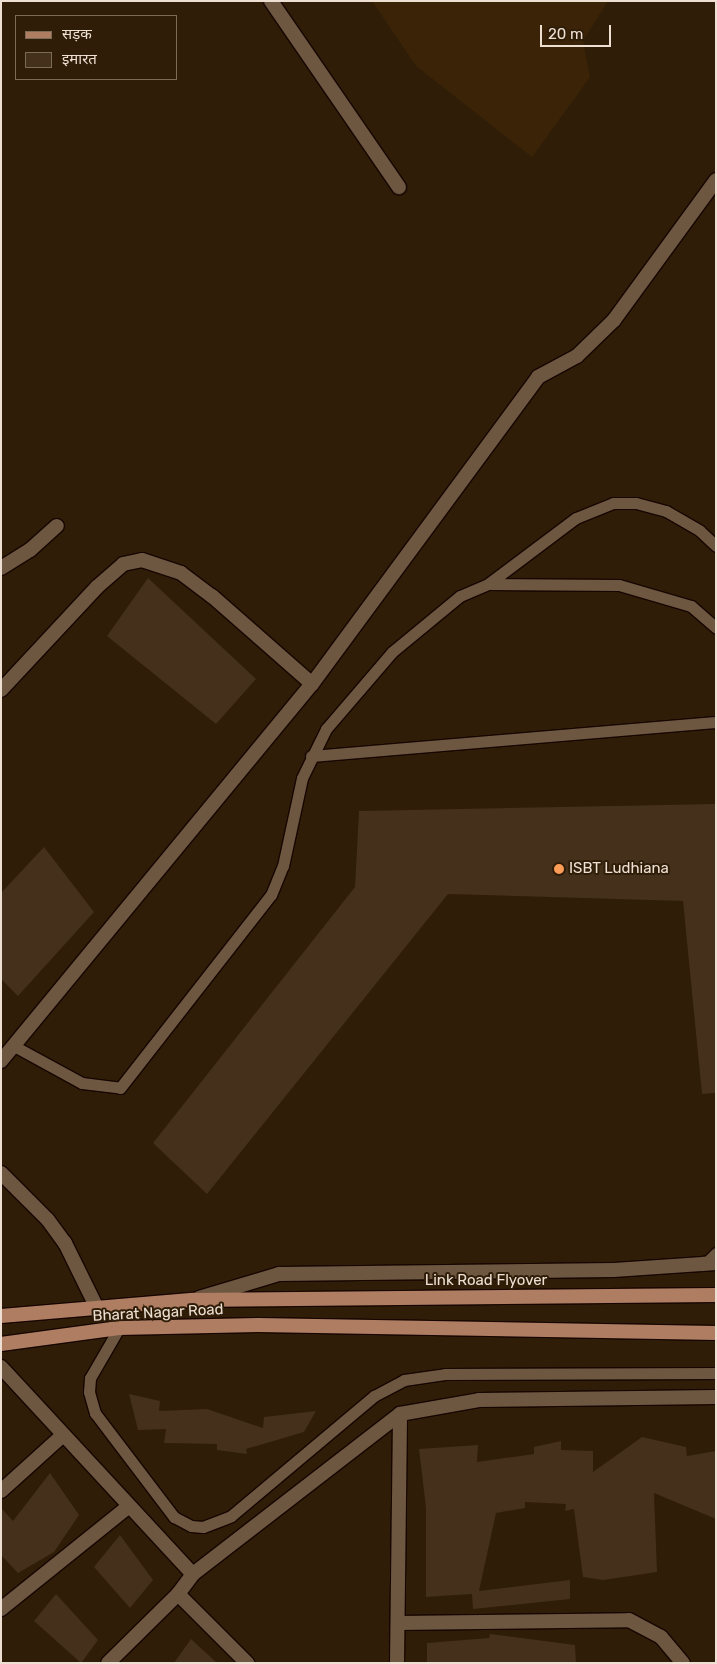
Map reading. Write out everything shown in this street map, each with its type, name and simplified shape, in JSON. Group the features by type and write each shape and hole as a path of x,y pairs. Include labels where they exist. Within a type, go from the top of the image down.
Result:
{"main road":[{"name":"Link Road Flyover","path":"257,1299 716,1295"},
{"name":"Bharat Nagar Road","path":"1,1316 193,1300 257,1299"},
{"name":"Bharat Nagar Road","path":"1,1344 120,1328 258,1325 716,1332"}],"street":[{"path":"271,1 399,187"},
{"path":"1,1061 312,684 538,377 577,356 614,320 716,180"},
{"path":"1,568 30,550 57,526"},
{"path":"1,690 97,587 123,564 142,560 189,579 312,684"},
{"path":"1,1173 48,1220 65,1243 98,1308"},
{"path":"193,1300 279,1274 614,1270 713,1260"},
{"path":"1,1367 193,1574"},
{"path":"108,1663 178,1594 193,1574 400,1414 479,1400 716,1397"},
{"path":"396,1663 400,1414"},
{"path":"1,1491 63,1435"},
{"path":"1,1609 129,1506"},
{"path":"178,1594 247,1663"},
{"path":"398,1623 629,1620 651,1630 683,1663"}],"lane":[{"path":"14,1046 82,1083 120,1088 271,895 283,866 302,778 311,756 326,729 392,652 460,596 488,584 576,518 613,503 636,503 666,511 716,546"},
{"path":"488,584 619,585 691,606 716,628"},
{"path":"311,756 716,722"},
{"path":"120,1328 90,1378 90,1396 95,1413 174,1518 191,1526 203,1527 231,1516 374,1396 404,1380 438,1374 716,1372"}],"shaded area":[{"path":"372,1 608,1 583,41 590,77 532,157 416,66"}],"building":[{"path":"148,578 256,679 216,724 107,636"},
{"path":"716,804 716,1093 702,1094 683,901 448,894 207,1194 153,1143 355,887 359,811"},
{"path":"44,847 94,912 18,996 1,979 1,893"},
{"path":"129,1394 160,1401 159,1411 207,1409 263,1428 264,1417 316,1411 304,1432 246,1449 247,1454 217,1450 217,1444 164,1443 166,1429 138,1430"},
{"path":"642,1437 686,1447 687,1456 716,1451 716,1519 654,1493 657,1572 603,1580 583,1577 574,1509 565,1511 566,1504 525,1502 525,1508 496,1513 479,1591 570,1580 570,1599 473,1609 472,1594 426,1597 426,1508 419,1449 478,1445 477,1462 534,1454 534,1447 561,1441 561,1450 593,1451 593,1472"},
{"path":"50,1473 79,1515 54,1552 18,1573 1,1555 1,1508 13,1521"},
{"path":"120,1535 153,1580 130,1608 94,1567"},
{"path":"56,1594 98,1640 81,1663 34,1621"},
{"path":"490,1634 575,1645 576,1663 427,1663 427,1643 489,1638"},
{"path":"191,1639 217,1663 174,1663"}],"place":[{"name":"ISBT Ludhiana","path":"559,869"}]}
